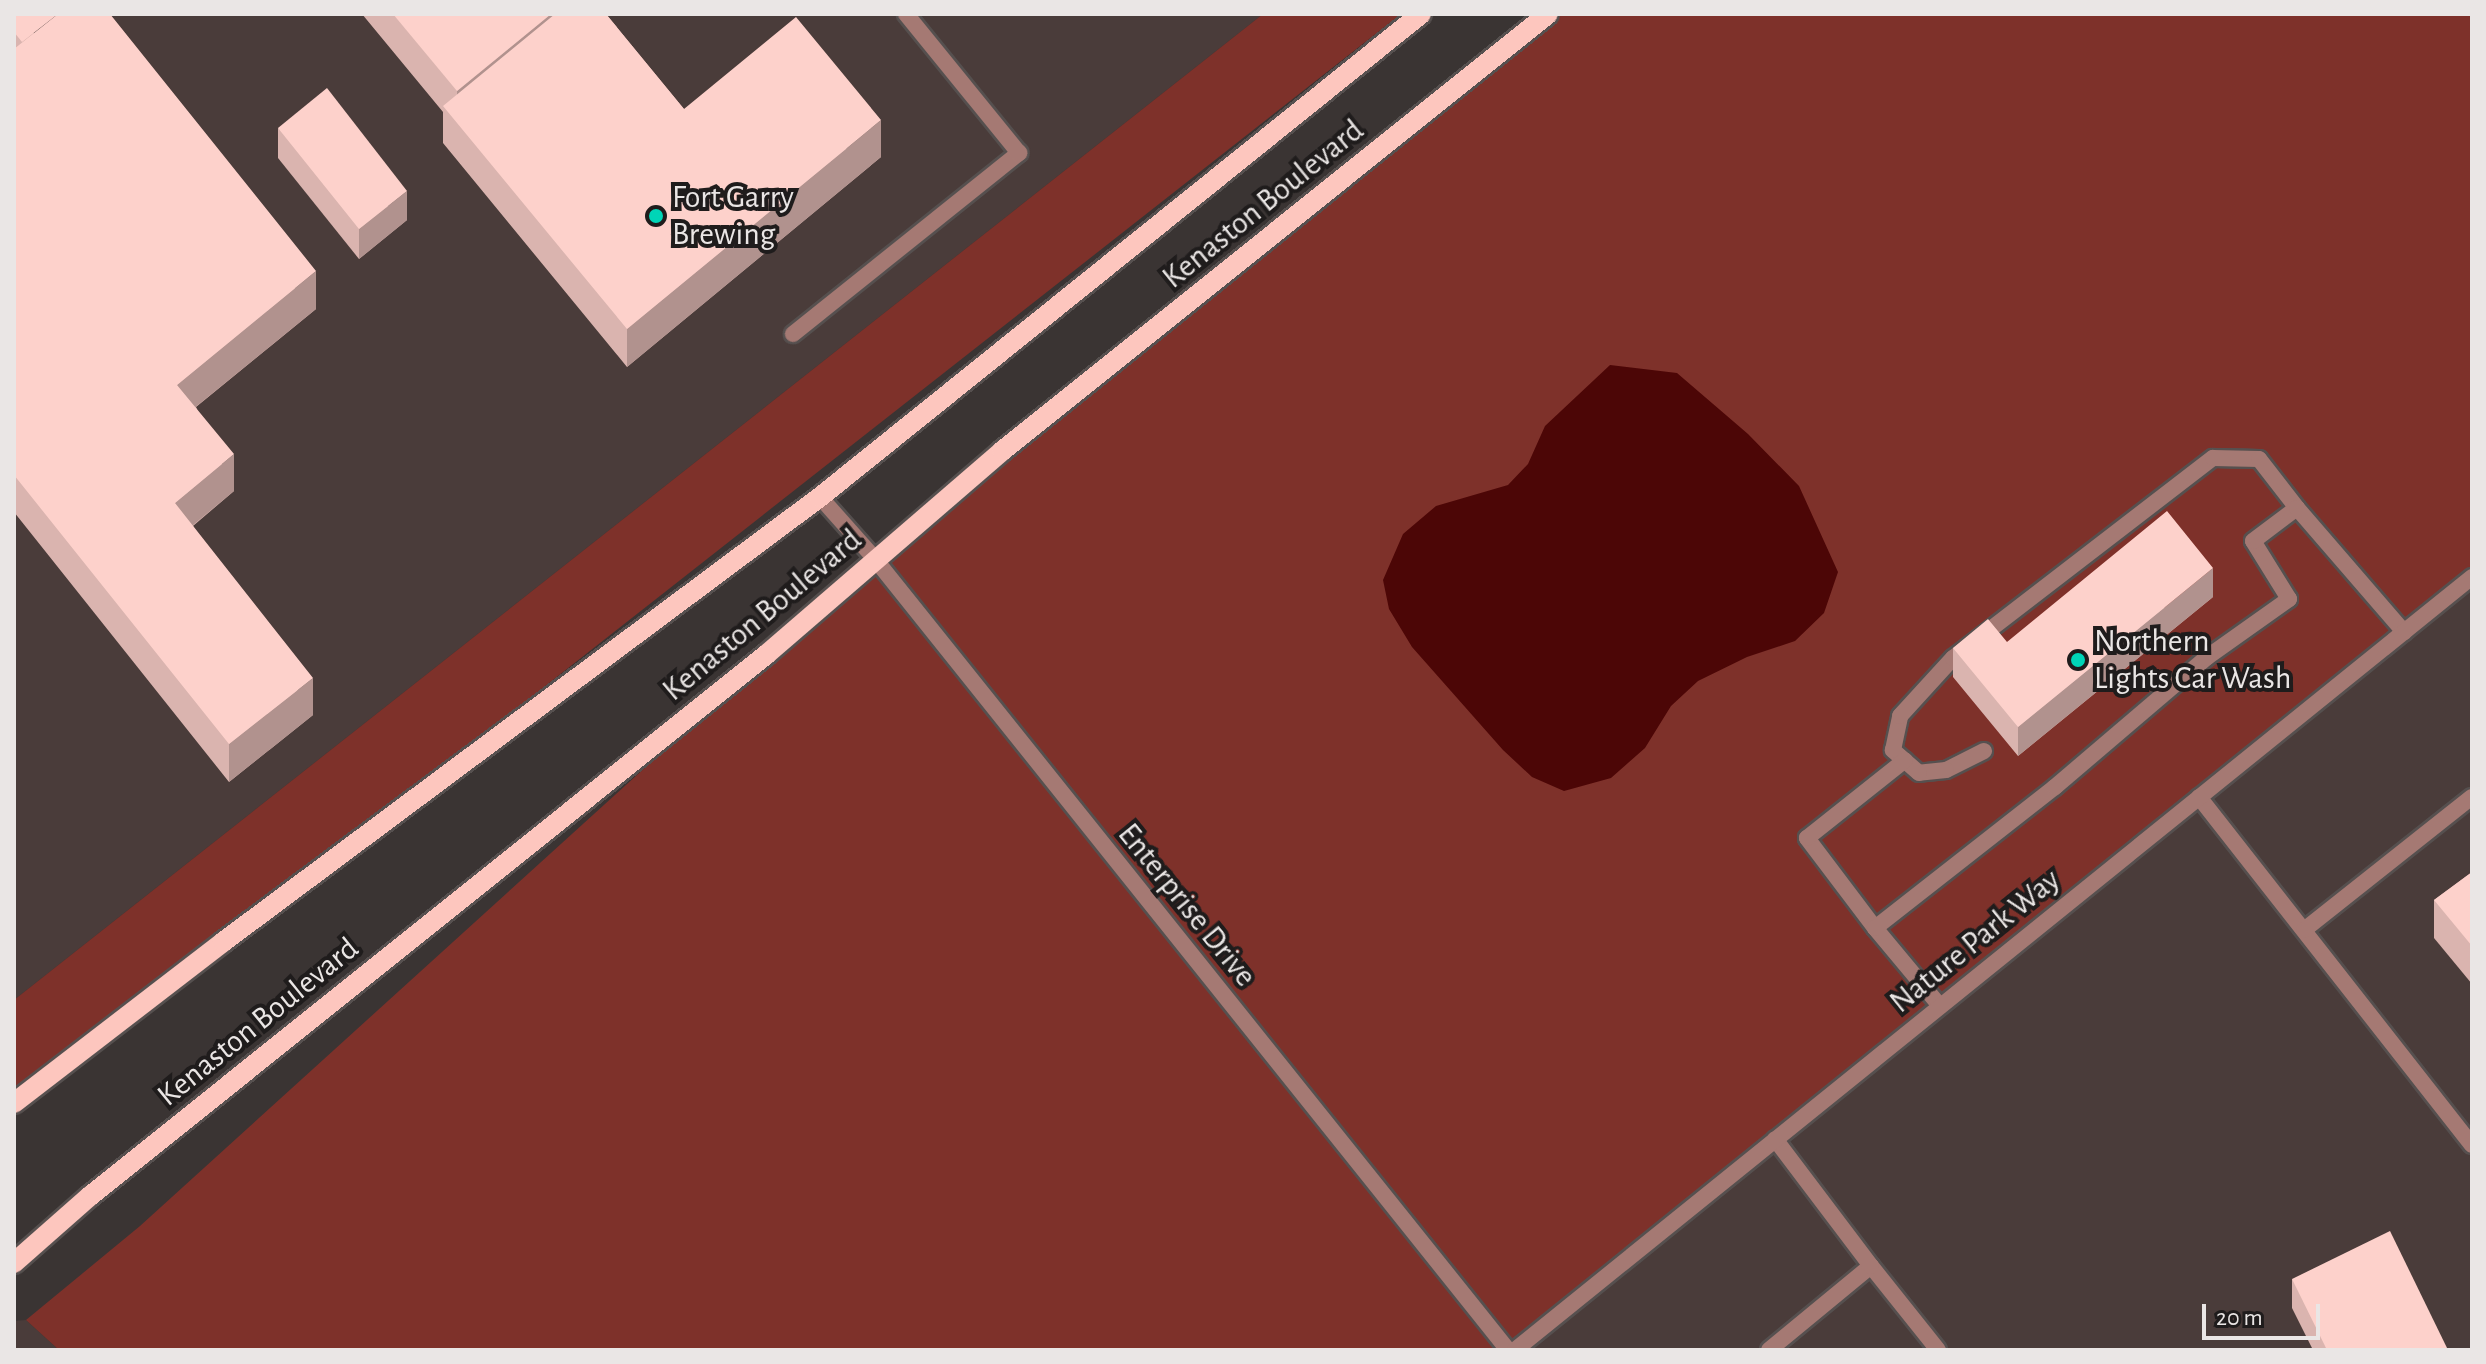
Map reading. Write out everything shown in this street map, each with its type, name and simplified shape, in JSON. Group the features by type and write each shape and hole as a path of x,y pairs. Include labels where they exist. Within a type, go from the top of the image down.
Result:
{"main road":[{"name":"Kenaston Boulevard","path":"14,1103 223,942 820,497 1421,14"},
{"name":"Kenaston Boulevard","path":"14,1263 90,1196 767,654 1002,451 1548,14"}],"street":[{"path":"793,334 1019,153 906,14"},
{"path":"1984,751 1946,770 1919,773 1893,750 1900,716 1953,658 2213,458 2259,459 2404,632"},
{"name":"Enterprise Drive","path":"820,497 875,559 1508,1350"},
{"path":"1875,928 2055,787 2206,658 2289,599 2253,541 2297,508"},
{"name":"Nature Park Way","path":"1515,1350 2472,577"},
{"path":"1905,760 1807,838 1875,928 1940,1006"},
{"path":"2199,797 2472,1145"},
{"path":"2304,930 2472,797"},
{"path":"1775,1139 1938,1350"},
{"path":"1769,1350 1871,1266"}],"shaded area":[{"path":"14,14 1263,14 14,1000"},
{"path":"1263,14 1401,14 14,1103 14,1000"},
{"path":"1548,14 2472,14 2472,577 1515,1350 59,1350 26,1320 140,1226 875,559"},
{"path":"1610,365 1677,373 1748,434 1799,486 1838,572 1824,613 1795,641 1747,657 1698,681 1671,706 1645,748 1611,778 1564,791 1532,777 1503,750 1412,647 1389,609 1383,580 1403,534 1436,506 1508,485 1528,464 1545,426"},
{"path":"2472,577 2472,1350 1515,1350"},
{"path":"26,1320 59,1350 14,1350 14,1321"}],"building":[{"path":"14,14 58,14 22,42 14,32"},
{"path":"58,14 110,14 316,271 177,385 234,454 175,503 313,678 229,744 14,475 14,49"},
{"path":"393,14 551,14 457,91"},
{"name":"Fort Garry Brewing","path":"555,14 606,14 684,109 796,17 881,120 627,329 443,106"},
{"path":"327,88 407,191 359,229 278,128"},
{"name":"Northern Lights Car Wash","path":"2167,511 2213,568 2018,727 1953,648 1988,619 2007,642"},
{"path":"2472,872 2472,946 2434,900"},
{"path":"2390,1231 2448,1350 2327,1350 2292,1279"}],"place":[{"name":"Fort Garry Brewing","path":"656,216"},
{"name":"Northern Lights Car Wash","path":"2078,660"}]}
